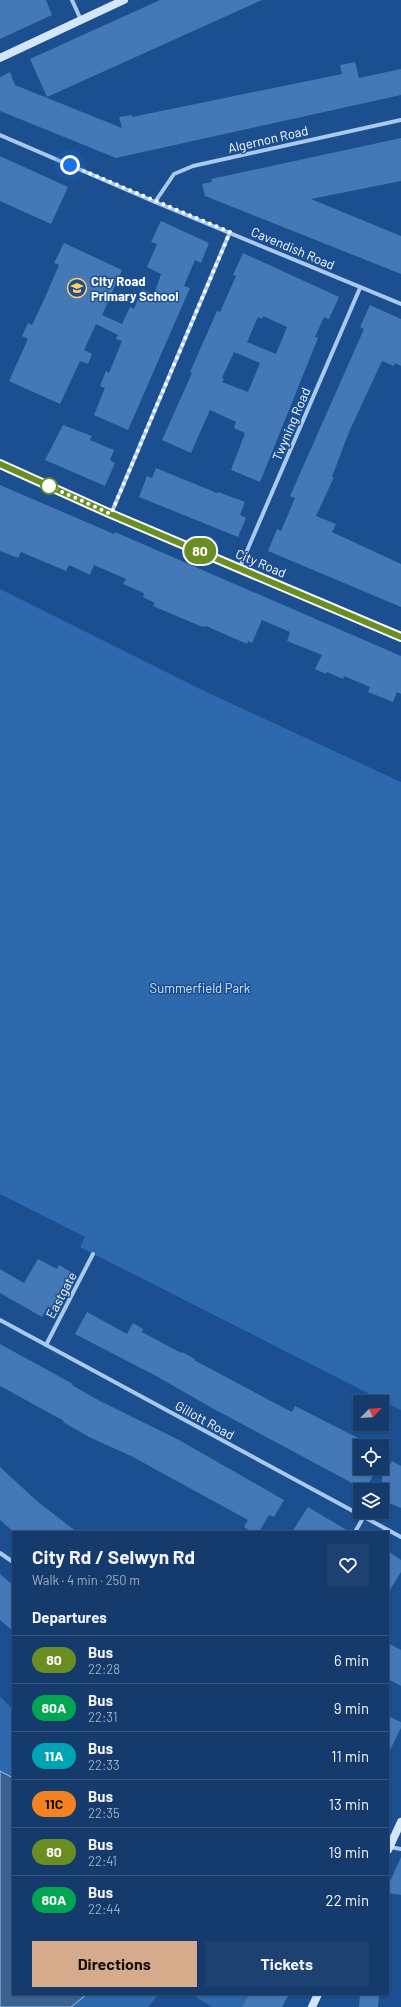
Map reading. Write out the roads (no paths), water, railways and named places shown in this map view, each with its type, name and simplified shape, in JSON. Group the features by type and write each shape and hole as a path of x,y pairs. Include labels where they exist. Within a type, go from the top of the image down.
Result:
{"main road":[{"path":"0,58 124,0"},
{"name":"City Road","path":"0,464 111,514 401,637"},
{"path":"389,1846 401,1822"},
{"path":"312,2007 318,1995"}],"street":[{"path":"72,0 81,20"},
{"name":"Algernon Road","path":"155,202 174,174 193,166 401,120"},
{"name":"Cavendish Road","path":"0,135 155,202 401,304"},
{"path":"111,514 230,232"},
{"name":"Twyning Road","path":"240,568 360,288"},
{"name":"Eastgate","path":"46,1345 93,1254"},
{"name":"Gillott Road","path":"0,1320 353,1513"},
{"path":"356,1531 362,1519"},
{"name":"Gillott Road","path":"365,1519 401,1537"},
{"path":"0,1553 12,1561"},
{"path":"389,1848 401,1849"}],"place":[{"name":"City Road Primary School","path":"77,288"}],"park label":[{"name":"Summerfield Park","path":"200,988"}]}
